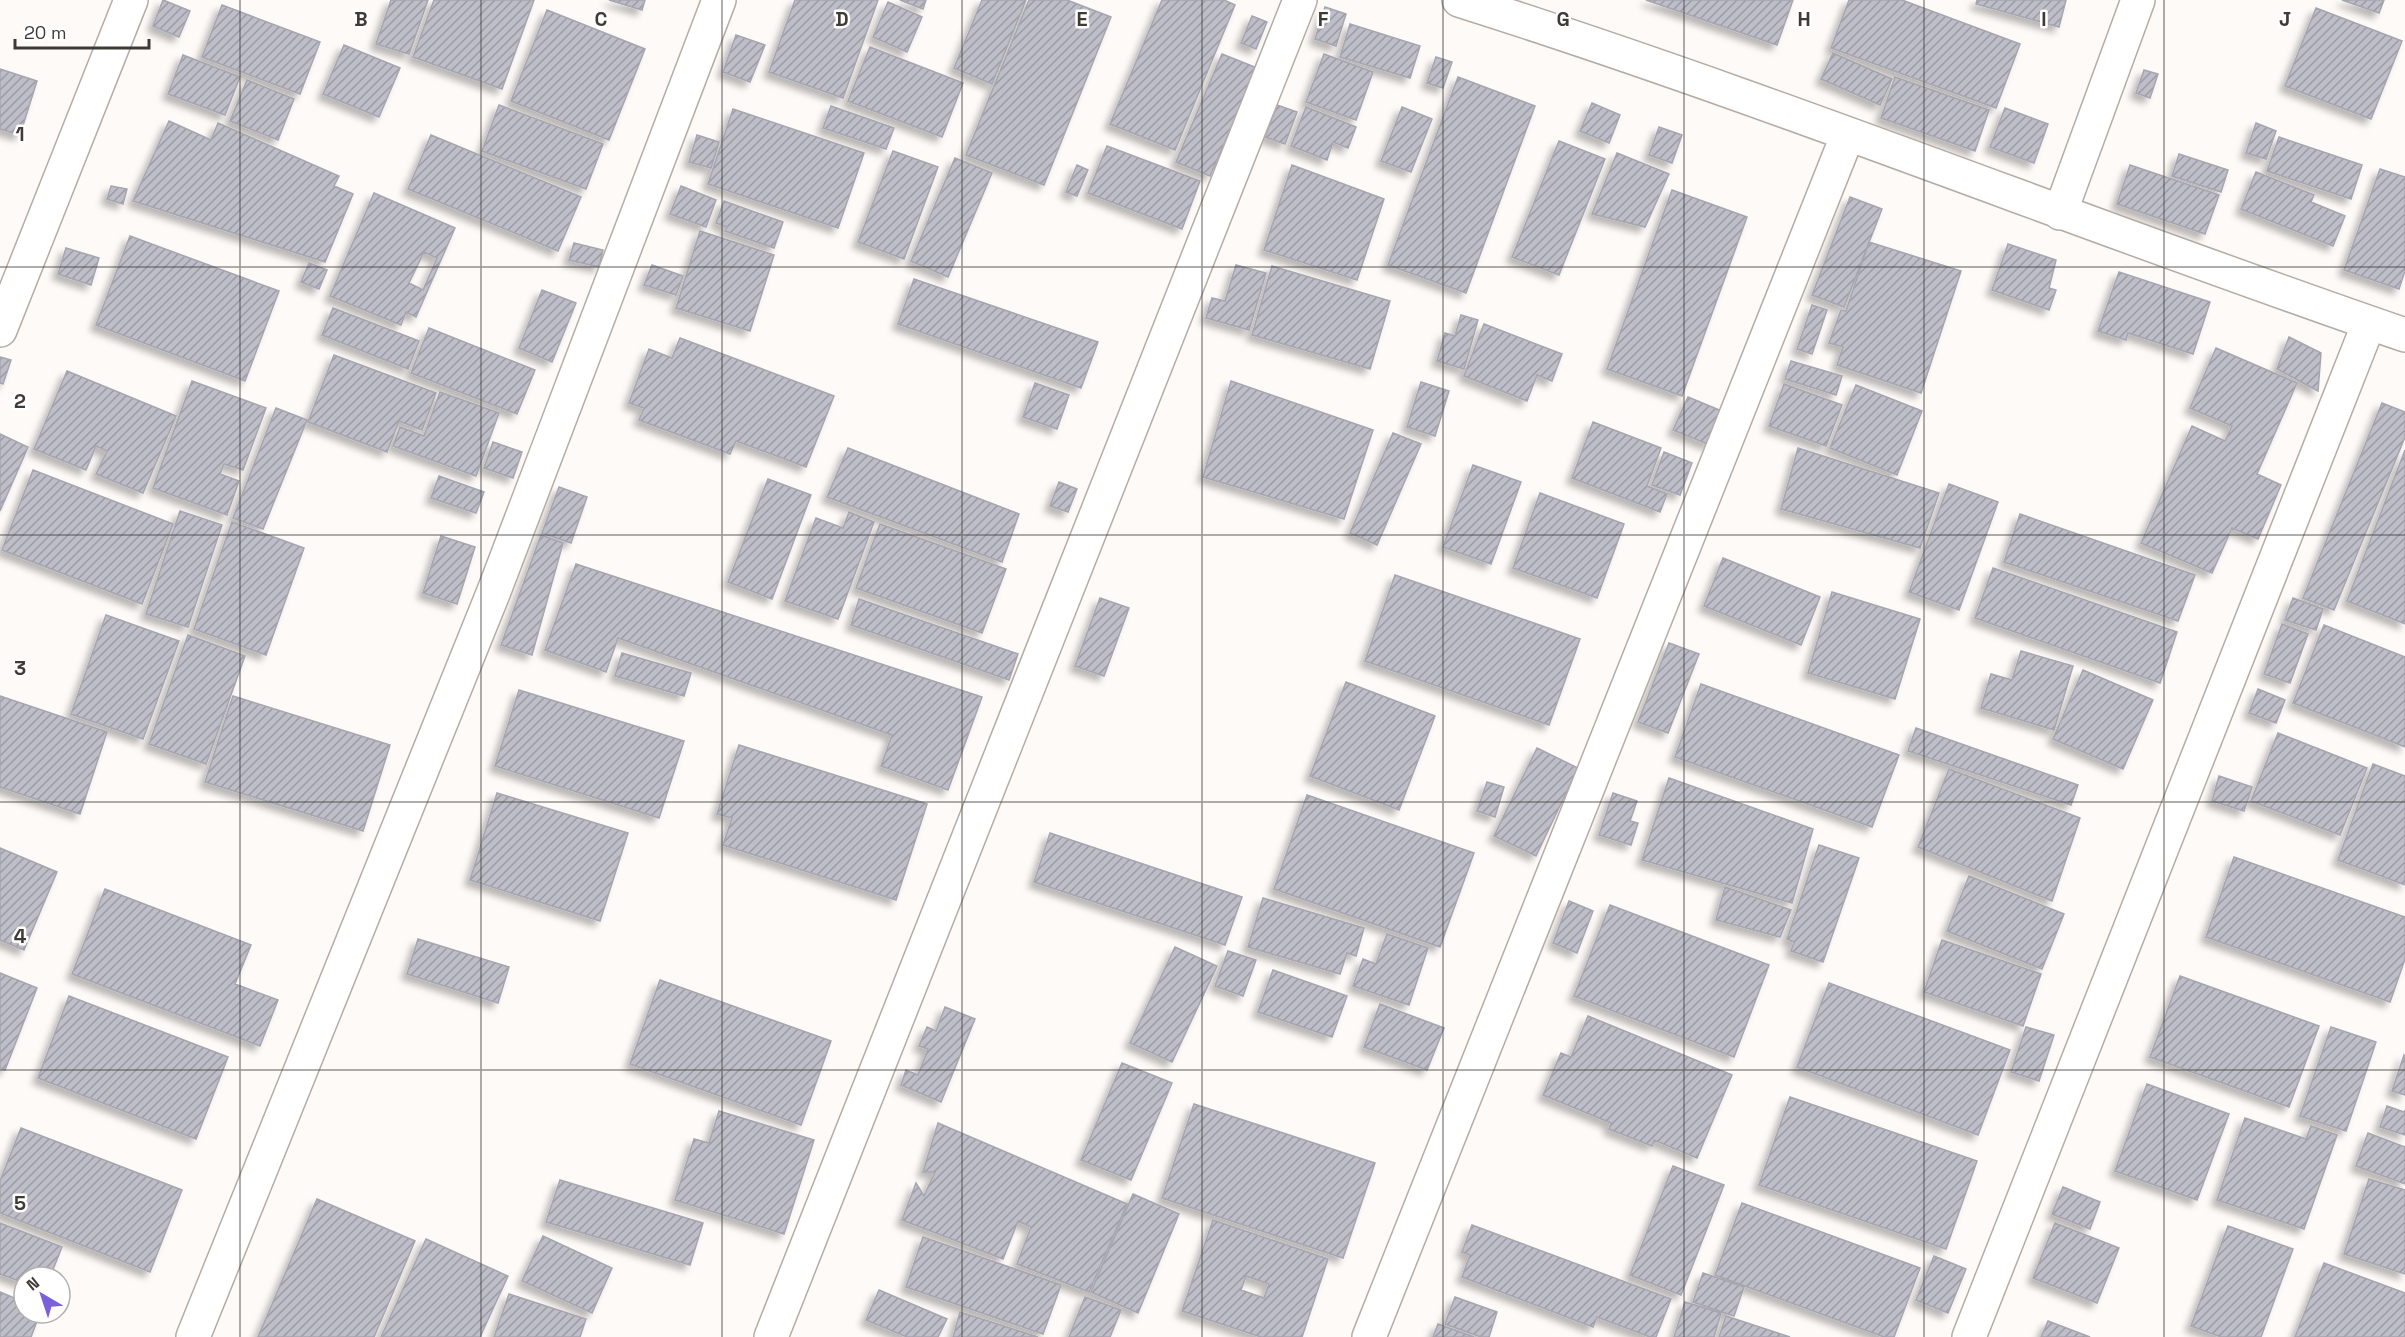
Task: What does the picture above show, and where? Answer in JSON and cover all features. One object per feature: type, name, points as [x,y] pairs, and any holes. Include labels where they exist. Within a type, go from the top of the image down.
[{"type":"street","points":[[0,330],[131,0]]},
{"type":"street","points":[[193,1337],[494,591],[720,0]]},
{"type":"street","points":[[771,1337],[1300,0]]},
{"type":"street","points":[[1459,0],[1543,13],[1848,134],[2060,213],[2405,335]]},
{"type":"street","points":[[2060,213],[2138,0]]},
{"type":"street","points":[[1369,1337],[1828,178],[1848,134]]},
{"type":"street","points":[[1969,1337],[2369,323]]},
{"type":"building","points":[[163,0],[190,11],[179,37],[153,26]]},
{"type":"building","points":[[391,0],[428,0],[409,54],[376,44]]},
{"type":"building","points":[[434,0],[534,0],[502,89],[413,57]]},
{"type":"building","points":[[609,0],[645,0],[642,10]]},
{"type":"building","points":[[795,0],[878,0],[843,98],[769,72]]},
{"type":"building","points":[[900,0],[926,0],[923,9]]},
{"type":"building","points":[[982,0],[1026,0],[992,84],[954,68]]},
{"type":"building","points":[[1029,0],[1067,0],[1111,17],[1044,185],[966,155]]},
{"type":"building","points":[[1162,0],[1224,0],[1235,5],[1175,150],[1110,124]]},
{"type":"building","points":[[1646,0],[1793,0],[1777,45]]},
{"type":"building","points":[[1849,0],[1902,0],[2020,44],[1996,108],[1831,48]]},
{"type":"building","points":[[1977,0],[2066,0],[2059,27],[1976,4]]},
{"type":"building","points":[[2342,0],[2384,0],[2379,13]]},
{"type":"building","points":[[888,2],[922,17],[907,52],[873,37]]},
{"type":"building","points":[[222,5],[320,42],[300,94],[202,57]]},
{"type":"building","points":[[1325,7],[1346,14],[1336,46],[1315,39]]},
{"type":"building","points":[[2316,8],[2402,41],[2371,119],[2285,86]]},
{"type":"building","points":[[547,10],[645,49],[609,140],[511,101]]},
{"type":"building","points":[[1252,16],[1267,22],[1256,49],[1241,43]]},
{"type":"building","points":[[1350,24],[1420,46],[1410,78],[1340,57]]},
{"type":"building","points":[[736,35],[765,45],[750,82],[723,72]]},
{"type":"building","points":[[344,45],[400,68],[379,117],[323,94]]},
{"type":"building","points":[[870,47],[963,83],[942,137],[848,101]]},
{"type":"building","points":[[1833,53],[1892,79],[1880,105],[1821,79]]},
{"type":"building","points":[[1222,54],[1257,68],[1210,176],[1176,162]]},
{"type":"building","points":[[1324,54],[1373,72],[1356,120],[1306,102]]},
{"type":"building","points":[[183,55],[240,77],[225,115],[168,94]]},
{"type":"building","points":[[1436,57],[1452,62],[1443,88],[1427,83]]},
{"type":"building","points":[[0,69],[37,81],[20,135],[0,129]]},
{"type":"building","points":[[2144,70],[2158,74],[2150,98],[2136,93]]},
{"type":"building","points":[[1458,77],[1535,106],[1466,293],[1388,265]]},
{"type":"building","points":[[1895,77],[1989,110],[1975,151],[1881,118]]},
{"type":"building","points":[[247,80],[294,99],[278,140],[230,121]]},
{"type":"building","points":[[1592,103],[1620,115],[1609,143],[1580,131]]},
{"type":"building","points":[[499,105],[603,144],[586,189],[482,151]]},
{"type":"building","points":[[1277,105],[1297,112],[1285,144],[1265,137]]},
{"type":"building","points":[[831,106],[894,128],[886,149],[823,128]]},
{"type":"building","points":[[1306,107],[1356,127],[1348,148],[1333,142],[1327,160],[1291,146]]},
{"type":"building","points":[[1402,107],[1432,119],[1411,172],[1381,161]]},
{"type":"building","points":[[2005,108],[2048,124],[2034,163],[1990,147]]},
{"type":"building","points":[[733,109],[864,153],[838,228],[708,184]]},
{"type":"building","points":[[169,121],[211,140],[218,123],[339,176],[334,186],[353,194],[325,262],[133,201]]},
{"type":"building","points":[[2256,123],[2276,131],[2266,159],[2246,153]]},
{"type":"building","points":[[1659,127],[1682,135],[1672,163],[1649,155]]},
{"type":"building","points":[[431,135],[581,197],[558,251],[408,189]]},
{"type":"building","points":[[697,135],[719,142],[711,168],[689,162]]},
{"type":"building","points":[[2279,137],[2362,165],[2351,199],[2267,171]]},
{"type":"building","points":[[1559,141],[1605,159],[1559,275],[1512,257]]},
{"type":"building","points":[[1107,146],[1200,181],[1182,229],[1088,193]]},
{"type":"building","points":[[893,151],[938,167],[904,259],[858,242]]},
{"type":"building","points":[[1617,153],[1669,174],[1645,227],[1592,214]]},
{"type":"building","points":[[2179,154],[2228,170],[2221,192],[2172,176]]},
{"type":"building","points":[[955,158],[992,173],[948,277],[911,261]]},
{"type":"building","points":[[1077,165],[1088,170],[1077,196],[1066,192]]},
{"type":"building","points":[[1292,165],[1384,199],[1357,280],[1264,250]]},
{"type":"building","points":[[2130,165],[2219,195],[2205,234],[2117,204]]},
{"type":"building","points":[[2380,169],[2405,177],[2405,271],[2399,289],[2344,270]]},
{"type":"building","points":[[2256,172],[2314,195],[2311,202],[2345,216],[2333,246],[2241,209]]},
{"type":"building","points":[[111,186],[127,189],[123,204],[107,199]]},
{"type":"building","points":[[681,186],[716,200],[706,227],[670,214]]},
{"type":"building","points":[[1672,190],[1747,217],[1682,396],[1607,369]]},
{"type":"building","points":[[374,193],[455,228],[416,317],[406,312],[401,325],[330,296]],"holes":[[[424,252],[437,258],[423,290],[409,283]]]},
{"type":"building","points":[[1850,197],[1882,209],[1844,307],[1812,295]]},
{"type":"building","points":[[724,201],[783,222],[774,248],[725,231],[727,227],[716,223]]},
{"type":"building","points":[[700,231],[774,255],[750,331],[676,308]]},
{"type":"building","points":[[130,236],[279,291],[245,381],[96,325]]},
{"type":"building","points":[[1869,242],[1961,271],[1921,393],[1837,365],[1843,347],[1829,343],[1841,310],[1846,311]]},
{"type":"building","points":[[574,243],[603,250],[599,267],[569,260]]},
{"type":"building","points":[[2008,244],[2056,260],[2049,288],[2056,290],[2049,310],[1992,290]]},
{"type":"building","points":[[66,248],[99,258],[91,285],[58,274]]},
{"type":"building","points":[[309,263],[327,270],[319,289],[301,282]]},
{"type":"building","points":[[652,265],[683,276],[676,295],[644,285]]},
{"type":"building","points":[[1236,265],[1266,273],[1249,330],[1206,318],[1212,298],[1225,301]]},
{"type":"building","points":[[1272,266],[1390,301],[1370,369],[1252,335]]},
{"type":"building","points":[[2119,272],[2210,302],[2193,354],[2128,333],[2126,340],[2098,331]]},
{"type":"building","points":[[914,279],[1098,342],[1081,388],[898,324]]},
{"type":"building","points":[[542,290],[576,303],[552,362],[519,348]]},
{"type":"building","points":[[1812,305],[1827,310],[1812,354],[1797,349]]},
{"type":"building","points":[[333,308],[419,341],[408,369],[322,335]]},
{"type":"building","points":[[1461,315],[1478,320],[1464,369],[1437,361],[1445,333],[1455,336]]},
{"type":"building","points":[[1484,324],[1562,354],[1552,381],[1537,375],[1527,401],[1464,376]]},
{"type":"building","points":[[429,328],[535,370],[517,414],[411,373]]},
{"type":"building","points":[[2289,337],[2321,353],[2318,391],[2277,369]]},
{"type":"building","points":[[680,338],[834,396],[806,467],[736,441],[730,454],[639,420],[644,408],[629,403],[649,349],[672,358]]},
{"type":"building","points":[[2216,348],[2297,383],[2257,474],[2281,485],[2258,539],[2232,528],[2212,573],[2141,543],[2192,426],[2225,441],[2232,426],[2190,408]]},
{"type":"building","points":[[334,355],[436,393],[422,430],[399,421],[387,452],[308,422]]},
{"type":"building","points":[[0,357],[11,360],[3,384],[0,383]]},
{"type":"building","points":[[1791,361],[1842,376],[1836,395],[1785,379]]},
{"type":"building","points":[[67,371],[176,416],[143,493],[96,474],[107,451],[96,446],[86,470],[34,449]]},
{"type":"building","points":[[192,381],[266,408],[243,470],[224,464],[220,474],[239,481],[227,515],[153,488]]},
{"type":"building","points":[[1231,381],[1373,430],[1344,519],[1203,477]]},
{"type":"building","points":[[1421,382],[1449,391],[1435,436],[1407,427]]},
{"type":"building","points":[[1035,383],[1069,395],[1057,429],[1023,417]]},
{"type":"building","points":[[1784,384],[1842,405],[1826,446],[1769,426]]},
{"type":"building","points":[[1856,385],[1922,411],[1897,475],[1830,448]]},
{"type":"building","points":[[440,392],[499,413],[476,476],[393,446],[400,427],[424,436]]},
{"type":"building","points":[[1688,397],[1724,412],[1710,445],[1673,430]]},
{"type":"building","points":[[2382,403],[2405,412],[2405,437],[2334,610],[2303,598]]},
{"type":"building","points":[[276,408],[307,420],[263,529],[233,518]]},
{"type":"building","points":[[1593,422],[1661,448],[1647,486],[1667,494],[1660,512],[1572,478]]},
{"type":"building","points":[[1393,433],[1421,444],[1377,545],[1350,533]]},
{"type":"building","points":[[0,434],[28,447],[0,511]]},
{"type":"building","points":[[493,442],[522,452],[513,478],[484,468]]},
{"type":"building","points":[[848,448],[1019,514],[1002,562],[827,497]]},
{"type":"building","points":[[1798,448],[1939,493],[1920,548],[1781,509]]},
{"type":"building","points":[[2405,450],[2405,624],[2347,601]]},
{"type":"building","points":[[1664,452],[1692,463],[1680,495],[1652,485]]},
{"type":"building","points":[[1473,465],[1521,482],[1491,564],[1443,547]]},
{"type":"building","points":[[33,470],[173,524],[142,604],[2,550]]},
{"type":"building","points":[[439,476],[484,492],[476,513],[431,498]]},
{"type":"building","points":[[768,479],[811,495],[772,599],[728,582]]},
{"type":"building","points":[[1059,482],[1077,489],[1068,512],[1050,506]]},
{"type":"building","points":[[1949,484],[1998,502],[1959,610],[1909,592]]},
{"type":"building","points":[[559,487],[587,497],[571,543],[542,533]]},
{"type":"building","points":[[1540,493],[1624,524],[1597,598],[1513,568]]},
{"type":"building","points":[[180,511],[222,525],[188,627],[146,614]]},
{"type":"building","points":[[849,512],[874,522],[838,619],[785,601],[816,518],[843,528]]},
{"type":"building","points":[[2020,514],[2195,575],[2178,621],[2004,562]]},
{"type":"building","points":[[232,522],[304,548],[266,655],[194,629]]},
{"type":"building","points":[[880,524],[1006,569],[982,633],[856,588]]},
{"type":"building","points":[[541,535],[563,543],[532,655],[501,645]]},
{"type":"building","points":[[441,536],[475,547],[457,604],[423,593]]},
{"type":"building","points":[[1723,558],[1820,597],[1801,645],[1704,606]]},
{"type":"building","points":[[576,564],[982,697],[948,790],[881,766],[892,735],[618,638],[606,672],[545,650]]},
{"type":"building","points":[[1993,568],[2177,632],[2160,683],[1975,618]]},
{"type":"building","points":[[1395,575],[1580,639],[1549,725],[1365,661]]},
{"type":"building","points":[[1832,592],[1920,619],[1895,699],[1808,673]]},
{"type":"building","points":[[1100,598],[1129,608],[1104,676],[1075,666]]},
{"type":"building","points":[[2293,598],[2323,609],[2316,630],[2285,620]]},
{"type":"building","points":[[859,599],[1018,654],[1009,680],[851,625]]},
{"type":"building","points":[[106,615],[179,641],[143,739],[71,714]]},
{"type":"building","points":[[2282,624],[2308,634],[2290,683],[2264,674]]},
{"type":"building","points":[[2324,625],[2405,657],[2405,747],[2293,703]]},
{"type":"building","points":[[188,635],[245,656],[206,764],[149,744]]},
{"type":"building","points":[[1669,643],[1699,654],[1668,733],[1638,722]]},
{"type":"building","points":[[2021,651],[2073,666],[2054,730],[1981,708],[1991,674],[2012,680]]},
{"type":"building","points":[[622,653],[691,673],[684,696],[615,676]]},
{"type":"building","points":[[2083,670],[2153,700],[2123,769],[2053,739]]},
{"type":"building","points":[[1346,682],[1435,716],[1399,810],[1310,776]]},
{"type":"building","points":[[1701,684],[1899,755],[1872,827],[1675,757]]},
{"type":"building","points":[[2258,689],[2285,700],[2276,723],[2249,713]]},
{"type":"building","points":[[519,690],[684,741],[659,818],[495,766]]},
{"type":"building","points":[[0,696],[107,732],[80,814],[0,787]]},
{"type":"building","points":[[233,696],[390,745],[363,831],[205,782]]},
{"type":"building","points":[[1916,728],[2078,785],[2071,805],[1908,751]]},
{"type":"building","points":[[2278,733],[2367,768],[2340,835],[2251,801]]},
{"type":"building","points":[[739,745],[927,804],[896,900],[723,845],[732,818],[717,814]]},
{"type":"building","points":[[1537,748],[1578,768],[1536,856],[1494,836]]},
{"type":"building","points":[[2373,764],[2405,776],[2405,885],[2338,860]]},
{"type":"building","points":[[1949,769],[2080,818],[2052,901],[1918,847]]},
{"type":"building","points":[[2219,776],[2252,787],[2244,811],[2212,801]]},
{"type":"building","points":[[1669,778],[1813,829],[1792,903],[1642,860]]},
{"type":"building","points":[[1487,782],[1504,787],[1495,817],[1477,811]]},
{"type":"building","points":[[497,793],[628,833],[600,921],[470,880]]},
{"type":"building","points":[[1613,793],[1637,801],[1630,821],[1638,823],[1631,845],[1599,835]]},
{"type":"building","points":[[1307,795],[1474,853],[1440,947],[1274,889]]},
{"type":"building","points":[[1050,833],[1242,897],[1225,945],[1034,882]]},
{"type":"building","points":[[1819,845],[1859,858],[1823,962],[1791,951],[1794,942],[1787,939]]},
{"type":"building","points":[[0,848],[57,872],[24,950],[0,940]]},
{"type":"building","points":[[2234,857],[2405,917],[2405,959],[2390,1002],[2206,937]]},
{"type":"building","points":[[1969,876],[2064,914],[2042,969],[1947,931]]},
{"type":"building","points":[[1725,887],[1791,910],[1780,937],[1716,920]]},
{"type":"building","points":[[105,889],[251,945],[235,984],[278,1000],[260,1046],[72,974]]},
{"type":"building","points":[[1263,898],[1364,928],[1356,956],[1347,953],[1340,974],[1248,947]]},
{"type":"building","points":[[1569,901],[1593,911],[1577,953],[1553,943]]},
{"type":"building","points":[[1610,905],[1769,965],[1734,1057],[1574,996]]},
{"type":"building","points":[[1387,934],[1428,948],[1409,1005],[1353,986],[1363,959],[1376,964]]},
{"type":"building","points":[[418,939],[509,967],[498,1003],[407,974]]},
{"type":"building","points":[[1942,940],[2041,974],[2023,1026],[1924,992]]},
{"type":"building","points":[[1175,947],[1217,966],[1172,1062],[1130,1043]]},
{"type":"building","points":[[1228,951],[1256,960],[1243,996],[1215,986]]},
{"type":"building","points":[[1273,970],[1347,996],[1332,1037],[1258,1012]]},
{"type":"building","points":[[0,973],[37,988],[5,1070],[0,1068]]},
{"type":"building","points":[[2180,976],[2319,1026],[2289,1107],[2150,1057]]},
{"type":"building","points":[[660,980],[831,1041],[801,1125],[630,1064]]},
{"type":"building","points":[[1829,983],[2010,1050],[1978,1135],[1797,1067]]},
{"type":"building","points":[[69,996],[228,1057],[196,1139],[38,1078]]},
{"type":"building","points":[[1380,1004],[1444,1028],[1427,1070],[1364,1047]]},
{"type":"building","points":[[945,1007],[975,1019],[941,1102],[901,1085],[906,1070],[918,1075],[928,1049],[919,1046],[927,1027],[936,1031]]},
{"type":"building","points":[[1588,1016],[1732,1075],[1697,1158],[1654,1140],[1652,1146],[1609,1129],[1611,1123],[1543,1095],[1561,1053],[1571,1057]]},
{"type":"building","points":[[2026,1027],[2054,1035],[2039,1081],[2011,1072]]},
{"type":"building","points":[[2331,1027],[2376,1042],[2346,1131],[2300,1116]]},
{"type":"building","points":[[2405,1056],[2405,1095],[2392,1091]]},
{"type":"building","points":[[1122,1063],[1172,1083],[1131,1180],[1081,1160]]},
{"type":"building","points":[[2147,1084],[2229,1114],[2197,1200],[2115,1171]]},
{"type":"building","points":[[1790,1097],[1977,1161],[1946,1249],[1759,1185]]},
{"type":"building","points":[[1194,1104],[1375,1163],[1343,1258],[1162,1198]]},
{"type":"building","points":[[2387,1106],[2404,1112],[2405,1110],[2405,1135],[2380,1127]]},
{"type":"building","points":[[719,1111],[814,1140],[784,1234],[675,1200],[694,1139],[709,1143]]},
{"type":"building","points":[[2245,1118],[2306,1139],[2311,1126],[2337,1135],[2304,1229],[2217,1200]]},
{"type":"building","points":[[938,1123],[1127,1204],[1089,1292],[1017,1264],[1031,1227],[1018,1221],[1003,1259],[902,1220],[916,1183],[924,1196],[935,1172],[923,1172]]},
{"type":"building","points":[[21,1128],[182,1190],[150,1272],[0,1213],[0,1181]]},
{"type":"building","points":[[2368,1133],[2405,1147],[2405,1184],[2356,1166]]},
{"type":"building","points":[[1673,1166],[1724,1185],[1681,1295],[1630,1275]]},
{"type":"building","points":[[2369,1179],[2405,1190],[2405,1274],[2344,1254]]},
{"type":"building","points":[[560,1180],[703,1223],[690,1265],[546,1222]]},
{"type":"building","points":[[2063,1187],[2100,1202],[2090,1229],[2052,1214]]},
{"type":"building","points":[[1133,1194],[1179,1214],[1138,1313],[1091,1292]]},
{"type":"building","points":[[317,1199],[415,1241],[374,1337],[258,1337]]},
{"type":"building","points":[[1742,1203],[1920,1268],[1894,1337],[1884,1337],[1715,1275]]},
{"type":"building","points":[[1213,1220],[1328,1259],[1302,1337],[1261,1337],[1182,1311]],"holes":[[[1246,1276],[1269,1284],[1264,1298],[1241,1290]]]},
{"type":"building","points":[[0,1223],[62,1247],[55,1265],[12,1265],[12,1278],[0,1274]]},
{"type":"building","points":[[2055,1223],[2119,1248],[2097,1303],[2033,1278]]},
{"type":"building","points":[[1472,1225],[1671,1299],[1656,1337],[1650,1337],[1597,1317],[1593,1327],[1462,1277],[1470,1255],[1462,1252]]},
{"type":"building","points":[[2228,1226],[2293,1249],[2261,1337],[2221,1337],[2191,1326]]},
{"type":"building","points":[[543,1236],[612,1268],[592,1313],[522,1281]]},
{"type":"building","points":[[923,1237],[1061,1285],[1043,1334],[906,1287]]},
{"type":"building","points":[[426,1239],[508,1276],[480,1337],[381,1337]]},
{"type":"building","points":[[1934,1256],[1966,1269],[1948,1313],[1916,1300]]},
{"type":"building","points":[[2324,1263],[2405,1293],[2405,1337],[2295,1337]]},
{"type":"building","points":[[1703,1273],[1744,1287],[1734,1316],[1693,1302]]},
{"type":"building","points":[[879,1290],[947,1319],[938,1337],[907,1337],[866,1320]]},
{"type":"building","points":[[0,1292],[12,1297],[12,1325],[36,1325],[31,1337],[0,1337]]},
{"type":"building","points":[[509,1294],[586,1319],[580,1337],[494,1337]]},
{"type":"building","points":[[1085,1297],[1121,1310],[1110,1337],[1069,1337]]},
{"type":"building","points":[[1455,1297],[1497,1312],[1489,1337],[1481,1337],[1445,1324]]},
{"type":"building","points":[[1685,1302],[1721,1313],[1714,1337],[1674,1337]]},
{"type":"building","points":[[960,1312],[1038,1337],[953,1337]]},
{"type":"building","points":[[1726,1316],[1790,1337],[1719,1337]]},
{"type":"building","points":[[2048,1321],[2090,1337],[2041,1337]]},
{"type":"building","points":[[1438,1324],[1474,1337],[1433,1337]]}]
